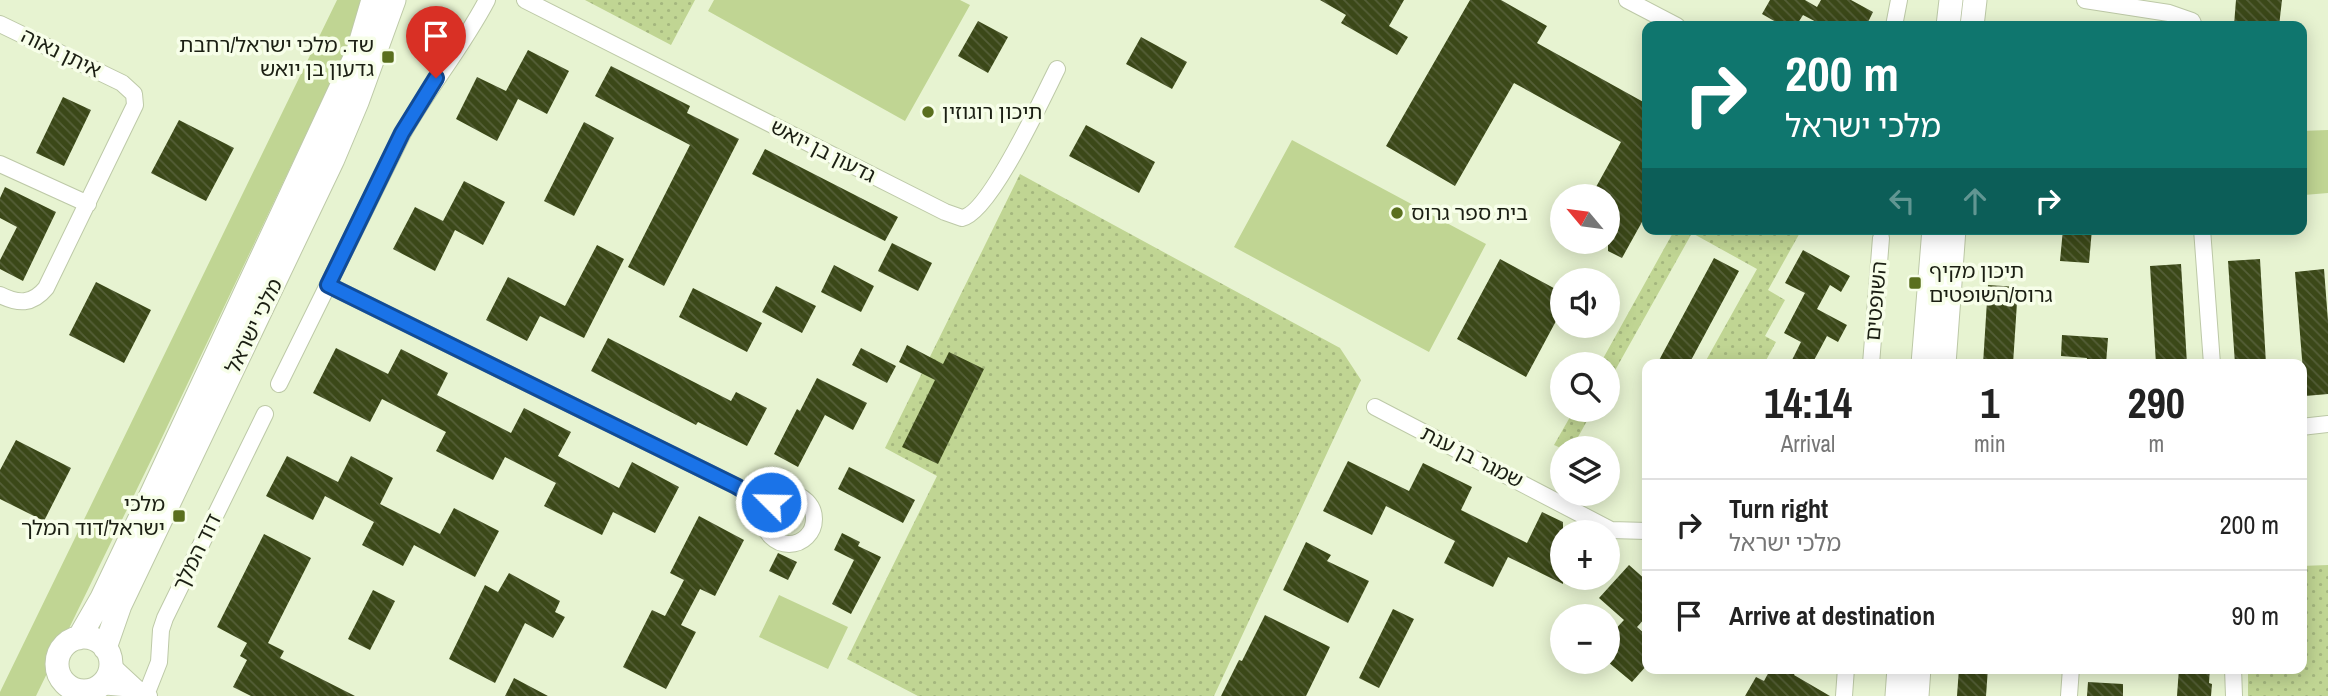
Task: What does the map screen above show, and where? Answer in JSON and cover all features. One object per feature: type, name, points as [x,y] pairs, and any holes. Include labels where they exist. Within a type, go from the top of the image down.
[{"type":"street","name":"מלכי ישראל","points":[[79,638],[102,598],[358,51],[373,0]]},
{"type":"street","name":"מלכי ישראל","points":[[108,656],[120,605],[333,159],[394,0]]},
{"type":"street","points":[[279,384],[402,133],[487,0]]},
{"type":"street","name":"גדעון בן יואש","points":[[525,0],[945,212],[962,218],[973,213],[990,192],[1057,69]]},
{"type":"street","points":[[1627,0],[1667,21]]},
{"type":"street","points":[[1895,21],[1899,0]]},
{"type":"street","points":[[1949,21],[1951,0]]},
{"type":"street","points":[[1973,21],[1975,0]]},
{"type":"street","points":[[2085,0],[2114,2],[2169,13],[2192,21]]},
{"type":"street","name":"איתן נאוה","points":[[0,24],[122,83],[134,94],[135,105],[88,204]]},
{"type":"street","points":[[0,164],[88,204],[46,288],[38,297],[17,301],[0,295]]},
{"type":"street","points":[[1923,359],[1934,235]]},
{"type":"street","points":[[1944,359],[1954,235]]},
{"type":"street","points":[[2202,235],[2212,359]]},
{"type":"street","name":"השופטים","points":[[1871,359],[1881,238]]},
{"type":"street","points":[[328,285],[723,480],[768,505]]},
{"type":"street","name":"שמגר בן ענת","points":[[1375,407],[1611,530],[1642,531]]},
{"type":"street","name":"דוד המלך","points":[[148,695],[156,671],[165,618],[265,414]]},
{"type":"street","points":[[2307,426],[2328,424]]},
{"type":"street","points":[[79,638],[95,640],[126,680],[148,695],[123,688],[88,691],[57,687],[59,654],[67,643],[79,638]]},
{"type":"street","points":[[88,691],[110,673],[108,656]]},
{"type":"street","points":[[1843,696],[1845,674]]},
{"type":"street","points":[[1897,696],[1899,674]]},
{"type":"street","points":[[1917,696],[1919,674]]},
{"type":"street","points":[[2069,696],[2071,674]]},
{"type":"street","points":[[2233,674],[2234,696]]},
{"type":"green space","points":[[337,0],[360,0],[361,8],[348,46],[157,448],[36,696],[0,696],[0,692]]},
{"type":"green space","points":[[585,0],[695,0],[671,45]]},
{"type":"green space","points":[[714,0],[960,0],[970,5],[905,121],[708,11]]},
{"type":"green space","points":[[2328,130],[2328,193],[2307,195],[2307,131]]},
{"type":"green space","points":[[1292,140],[1486,244],[1429,352],[1234,247]]},
{"type":"green space","points":[[1020,174],[1340,348],[1361,380],[1214,696],[918,696],[847,659],[937,476],[885,448]]},
{"type":"green space","points":[[1672,235],[1691,235],[1620,362],[1620,352],[1607,352],[1614,338],[1620,338],[1620,328]]},
{"type":"green space","points":[[1696,235],[1799,235],[1768,290],[1785,300],[1765,336],[1776,342],[1767,359],[1707,359],[1757,269]]},
{"type":"green space","points":[[1567,422],[1586,422],[1579,436],[1559,436]]},
{"type":"green space","points":[[2328,565],[2328,696],[2248,696],[2248,674],[2307,674],[2307,566]]},
{"type":"green space","points":[[779,595],[848,627],[828,669],[759,637]]},
{"type":"building","points":[[1320,0],[1404,0],[1389,26],[1408,37],[1397,55],[1341,23],[1346,15]]},
{"type":"building","points":[[1470,0],[1501,0],[1547,26],[1537,43],[1642,101],[1642,222],[1622,258],[1614,254],[1620,254],[1620,184],[1598,184],[1621,142],[1514,83],[1455,186],[1386,146]]},
{"type":"building","points":[[1770,0],[1805,0],[1817,7],[1821,0],[1851,0],[1873,12],[1868,21],[1814,21],[1803,15],[1799,21],[1774,21],[1762,14]]},
{"type":"building","points":[[2236,0],[2282,0],[2280,21],[2234,21]]},
{"type":"building","points":[[978,21],[1008,37],[988,73],[958,56]]},
{"type":"building","points":[[1141,37],[1187,62],[1172,89],[1126,64]]},
{"type":"building","points":[[528,50],[569,71],[547,114],[518,99],[497,141],[456,119],[477,77],[506,91]]},
{"type":"building","points":[[611,66],[690,106],[687,113],[739,139],[664,286],[628,267],[690,145],[595,96]]},
{"type":"building","points":[[63,97],[91,110],[64,166],[36,153]]},
{"type":"building","points":[[179,120],[234,148],[206,201],[151,173]]},
{"type":"building","points":[[584,122],[614,138],[574,216],[544,201]]},
{"type":"building","points":[[1086,125],[1155,162],[1139,193],[1069,156]]},
{"type":"building","points":[[765,149],[898,217],[885,241],[752,174]]},
{"type":"building","points":[[464,181],[505,202],[483,245],[455,230],[435,271],[393,249],[415,207],[443,221]]},
{"type":"building","points":[[5,187],[56,212],[23,281],[0,269],[0,260],[17,227],[0,218],[0,198]]},
{"type":"building","points":[[2062,235],[2091,235],[2089,263],[2060,261]]},
{"type":"building","points":[[892,243],[932,263],[918,291],[878,271]]},
{"type":"building","points":[[597,245],[624,259],[584,338],[540,316],[527,341],[486,320],[508,277],[565,306]]},
{"type":"building","points":[[1803,250],[1850,276],[1841,292],[1830,285],[1817,309],[1847,325],[1838,342],[1827,336],[1815,359],[1792,359],[1801,342],[1784,333],[1805,293],[1785,283]]},
{"type":"building","points":[[1714,258],[1739,271],[1692,359],[1660,359]]},
{"type":"building","points":[[1500,259],[1550,286],[1550,332],[1526,377],[1457,339]]},
{"type":"building","points":[[2260,259],[2266,359],[2235,359],[2228,261]]},
{"type":"building","points":[[2181,264],[2187,359],[2156,359],[2150,266]]},
{"type":"building","points":[[834,265],[874,286],[861,312],[821,292]]},
{"type":"building","points":[[2324,269],[2328,321],[2328,394],[2307,396],[2307,359],[2302,359],[2295,272]]},
{"type":"building","points":[[96,282],[151,310],[124,363],[69,335]]},
{"type":"building","points":[[1988,285],[2018,287],[2013,359],[1983,359]]},
{"type":"building","points":[[776,286],[816,306],[802,333],[762,312]]},
{"type":"building","points":[[693,288],[762,323],[747,352],[679,317]]},
{"type":"building","points":[[2062,335],[2108,338],[2106,359],[2061,356]]},
{"type":"building","points":[[608,338],[731,401],[736,392],[767,408],[747,446],[698,422],[696,425],[591,371]]},
{"type":"building","points":[[907,345],[943,364],[949,352],[984,369],[938,464],[902,447],[935,380],[899,362]]},
{"type":"building","points":[[336,348],[388,374],[401,349],[448,373],[437,395],[511,433],[524,408],[571,432],[558,456],[619,488],[632,462],[679,487],[655,533],[613,512],[602,535],[544,506],[556,483],[505,457],[493,480],[436,451],[446,432],[382,399],[370,422],[313,393]]},
{"type":"building","points":[[861,348],[896,366],[887,383],[852,365]]},
{"type":"building","points":[[817,378],[867,403],[853,430],[825,415],[798,467],[774,454],[797,409],[800,411]]},
{"type":"building","points":[[16,440],[71,468],[44,521],[0,499],[0,470]]},
{"type":"building","points":[[287,456],[338,482],[351,456],[393,478],[380,504],[440,534],[454,508],[499,531],[475,577],[414,545],[403,566],[362,545],[374,522],[325,496],[313,520],[266,496]]},
{"type":"building","points":[[1348,461],[1409,491],[1423,463],[1472,487],[1461,510],[1527,543],[1542,512],[1559,520],[1550,520],[1550,578],[1508,557],[1493,587],[1444,563],[1455,541],[1386,506],[1372,535],[1323,511]]},
{"type":"building","points":[[849,467],[915,500],[903,523],[838,489]]},
{"type":"building","points":[[699,516],[744,540],[715,596],[700,589],[681,625],[696,632],[666,689],[623,667],[652,610],[665,616],[684,580],[670,573]]},
{"type":"building","points":[[842,533],[860,542],[858,546],[881,557],[851,614],[832,604],[854,560],[834,550]]},
{"type":"building","points":[[264,534],[311,558],[268,643],[284,651],[280,658],[355,696],[251,696],[233,687],[247,660],[240,656],[247,643],[217,627]]},
{"type":"building","points":[[1306,542],[1331,555],[1327,561],[1369,581],[1348,623],[1283,590]]},
{"type":"building","points":[[778,553],[797,562],[788,580],[769,571]]},
{"type":"building","points":[[1629,565],[1642,577],[1642,622],[1637,627],[1642,632],[1642,671],[1632,682],[1620,672],[1620,624],[1624,620],[1620,616],[1620,604],[1606,604],[1599,598],[1606,590],[1620,590],[1620,575]]},
{"type":"building","points":[[509,573],[560,601],[555,612],[565,617],[553,638],[525,623],[495,683],[449,659],[485,585],[498,592]]},
{"type":"building","points":[[373,590],[395,601],[370,650],[348,639]]},
{"type":"building","points":[[1393,609],[1414,619],[1379,688],[1359,678]]},
{"type":"building","points":[[1265,615],[1330,647],[1306,696],[1221,696],[1239,660],[1242,661]]},
{"type":"building","points":[[1768,674],[1795,674],[1830,696],[1745,696],[1756,677],[1764,681]]},
{"type":"building","points":[[1959,674],[1988,674],[1986,696],[1957,696]]},
{"type":"building","points":[[2179,674],[2210,674],[2211,696],[2177,696]]},
{"type":"building","points":[[514,678],[548,696],[505,696]]},
{"type":"building","points":[[2088,682],[2123,684],[2123,696],[2087,696]]},
{"type":"place","name":"שד. מלכי ישראל/רחבת גדעון בן יואש","points":[[388,57]]},
{"type":"place","name":"תיכון רוגוזין","points":[[928,112]]},
{"type":"place","name":"בית ספר גרוס","points":[[1397,213]]},
{"type":"place","name":"תיכון מקיף גרוס/השופטים","points":[[1915,283]]},
{"type":"place","name":"מלכי ישראל/דוד המלך","points":[[179,516]]},
{"type":"route","points":[[436,78],[402,133],[328,285],[736,486],[768,505],[771,502]]}]
